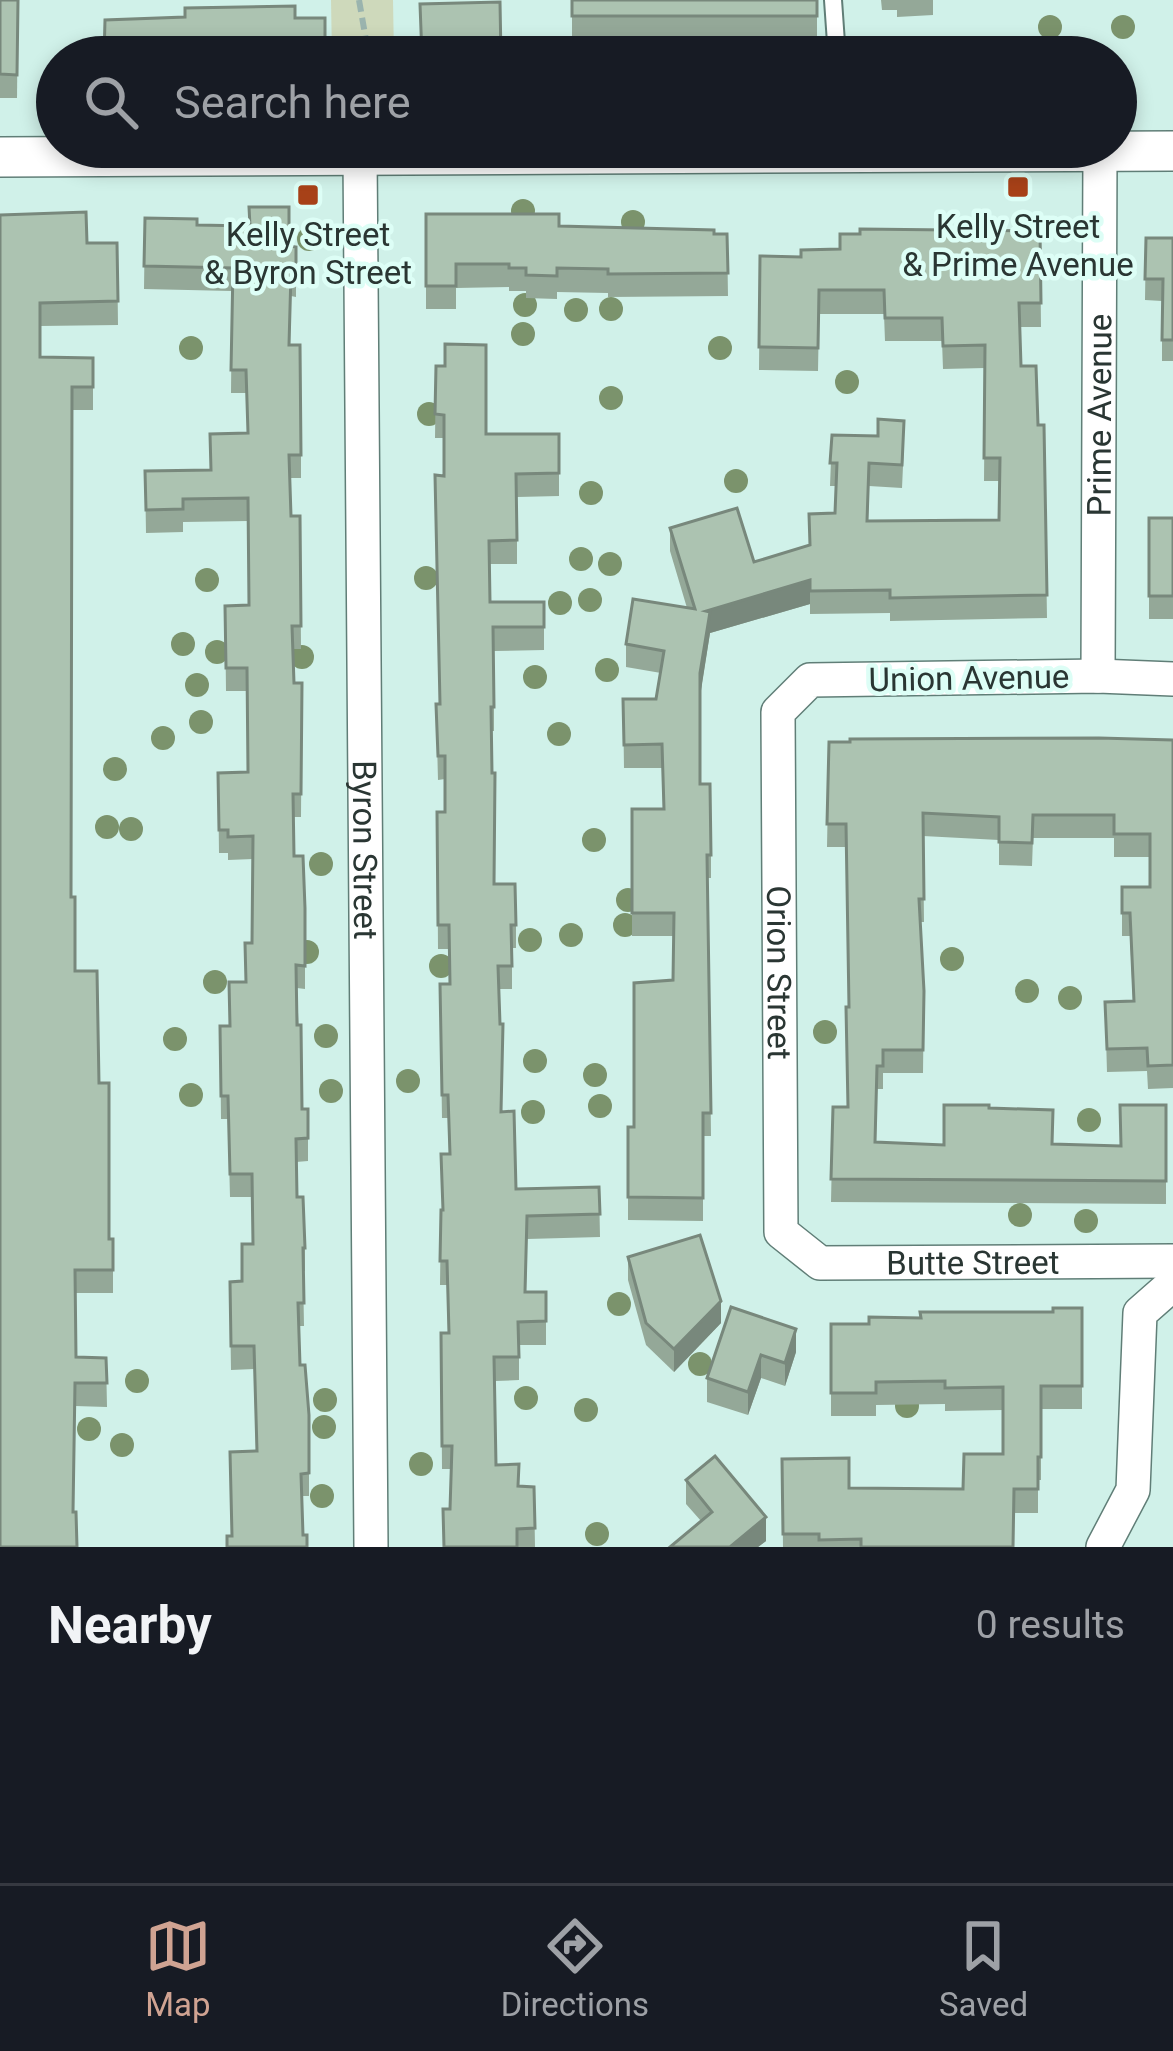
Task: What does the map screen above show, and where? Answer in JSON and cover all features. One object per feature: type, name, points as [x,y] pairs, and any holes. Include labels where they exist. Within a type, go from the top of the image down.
[{"type":"street","points":[[1137,151],[1173,151]]},
{"type":"street","points":[[0,157],[36,157]]},
{"type":"street","name":"Byron Street","points":[[360,168],[371,1547]]},
{"type":"street","name":"Prime Avenue","points":[[1098,676],[1100,168]]},
{"type":"street","name":"Union Avenue","points":[[778,712],[810,680],[1173,679]]},
{"type":"street","name":"Orion Street","points":[[778,712],[781,1232]]},
{"type":"street","name":"Butte Street","points":[[781,1232],[820,1263],[1173,1261]]},
{"type":"street","points":[[1102,1547],[1133,1490],[1140,1313],[1173,1283]]},
{"type":"lane","points":[[832,0],[835,36]]},
{"type":"path","points":[[359,0],[366,36]]},
{"type":"green space","points":[[331,0],[393,0],[394,36],[332,36]]},
{"type":"building","points":[[0,0],[18,0],[17,75],[0,74]]},
{"type":"building","points":[[572,0],[817,0],[817,16],[572,16]]},
{"type":"building","points":[[500,2],[501,36],[421,36],[420,4]]},
{"type":"building","points":[[295,6],[295,18],[325,18],[325,36],[105,36],[105,20],[185,17],[185,8]]},
{"type":"building","points":[[249,207],[289,207],[289,246],[296,247],[289,345],[300,345],[301,455],[289,455],[291,516],[300,516],[301,626],[292,626],[294,683],[302,683],[301,794],[293,794],[294,856],[303,856],[305,908],[305,966],[296,965],[302,1109],[308,1109],[308,1138],[296,1139],[297,1197],[303,1197],[305,1248],[304,1303],[298,1303],[300,1365],[305,1365],[309,1415],[309,1473],[301,1474],[307,1547],[227,1547],[227,1536],[232,1536],[230,1452],[257,1451],[254,1346],[231,1346],[230,1282],[242,1281],[242,1244],[253,1244],[252,1174],[230,1174],[228,1096],[221,1096],[220,1026],[230,1026],[229,982],[246,982],[245,943],[252,943],[253,836],[228,837],[228,830],[219,830],[218,773],[248,772],[247,668],[226,668],[225,606],[249,605],[248,498],[183,499],[183,509],[146,510],[145,471],[211,470],[210,434],[248,433],[246,370],[231,370],[233,268],[144,266],[145,218],[250,226]]},
{"type":"building","points":[[86,212],[87,243],[117,243],[118,301],[40,303],[40,357],[93,358],[93,387],[72,387],[71,897],[75,897],[75,971],[97,971],[99,1083],[109,1083],[113,1270],[75,1270],[76,1357],[106,1358],[107,1383],[75,1383],[77,1547],[0,1547],[0,215]]},
{"type":"building","points":[[426,214],[559,214],[559,226],[714,230],[714,234],[727,234],[728,273],[608,274],[608,269],[557,268],[557,276],[526,275],[526,268],[509,268],[509,264],[456,264],[456,286],[426,286]]},
{"type":"building","points":[[860,229],[1040,231],[1041,303],[1019,303],[1021,366],[1036,366],[1038,425],[1044,425],[1047,595],[890,598],[890,590],[810,591],[810,580],[706,611],[710,612],[700,673],[700,784],[710,784],[711,1113],[703,1113],[703,1198],[628,1197],[628,1127],[634,1127],[634,983],[673,980],[674,913],[632,913],[632,809],[664,809],[662,744],[624,745],[623,699],[656,699],[664,651],[626,644],[633,599],[695,609],[670,528],[737,508],[754,562],[810,545],[809,514],[835,513],[837,463],[830,463],[832,435],[878,436],[878,419],[904,421],[902,465],[869,463],[867,521],[999,520],[1000,458],[984,458],[985,345],[943,346],[942,318],[885,318],[884,290],[819,290],[818,348],[759,347],[760,256],[801,257],[801,250],[840,249],[840,234],[860,234]]},
{"type":"building","points":[[1146,238],[1173,238],[1173,340],[1162,340],[1163,279],[1145,279]]},
{"type":"building","points":[[445,344],[486,345],[486,434],[559,434],[559,473],[516,474],[517,540],[489,541],[490,602],[544,602],[544,627],[493,627],[494,884],[515,884],[516,925],[511,925],[512,966],[498,966],[503,1024],[501,1112],[514,1111],[516,1189],[599,1187],[600,1214],[527,1216],[525,1292],[546,1292],[546,1321],[518,1322],[519,1357],[494,1357],[496,1465],[519,1464],[518,1486],[534,1487],[535,1528],[517,1529],[517,1547],[444,1547],[443,1509],[450,1509],[452,1446],[442,1446],[441,1333],[449,1333],[447,1261],[440,1261],[441,1154],[450,1154],[448,1095],[442,1095],[440,984],[450,984],[449,925],[438,925],[437,812],[445,812],[445,756],[438,756],[436,704],[440,704],[435,475],[444,476],[444,415],[435,414],[436,366],[445,366]]},
{"type":"building","points":[[1149,518],[1173,518],[1173,596],[1149,596]]},
{"type":"building","points":[[1173,740],[1173,1065],[1148,1066],[1147,1048],[1107,1049],[1105,1002],[1134,1001],[1130,913],[1122,913],[1122,887],[1150,887],[1150,834],[1114,834],[1114,815],[1033,815],[1032,843],[999,842],[999,817],[923,813],[924,899],[919,899],[923,1050],[883,1050],[883,1066],[877,1066],[875,1142],[944,1145],[944,1105],[989,1105],[1053,1110],[1052,1144],[1121,1146],[1120,1105],[1166,1105],[1166,1181],[831,1179],[833,1107],[848,1107],[849,1007],[846,824],[827,824],[829,742]]},
{"type":"building","points":[[700,1235],[721,1301],[674,1349],[646,1323],[628,1257]]},
{"type":"building","points":[[731,1307],[796,1329],[785,1363],[761,1355],[748,1392],[707,1378]]},
{"type":"building","points":[[1053,1308],[1082,1308],[1082,1386],[1041,1386],[1038,1489],[1014,1489],[1013,1547],[861,1547],[861,1539],[819,1540],[819,1534],[783,1534],[782,1459],[849,1458],[849,1488],[963,1489],[964,1454],[1003,1454],[1003,1387],[945,1388],[945,1381],[876,1382],[876,1393],[831,1393],[831,1324],[869,1324],[869,1317],[921,1318],[920,1312],[1053,1312]]},
{"type":"building","points":[[715,1456],[766,1517],[730,1547],[670,1547],[712,1512],[686,1480]]},
{"type":"place","name":"Kelly Street & Prime Avenue","points":[[1018,187]]},
{"type":"place","name":"Kelly Street & Byron Street","points":[[308,195]]}]
